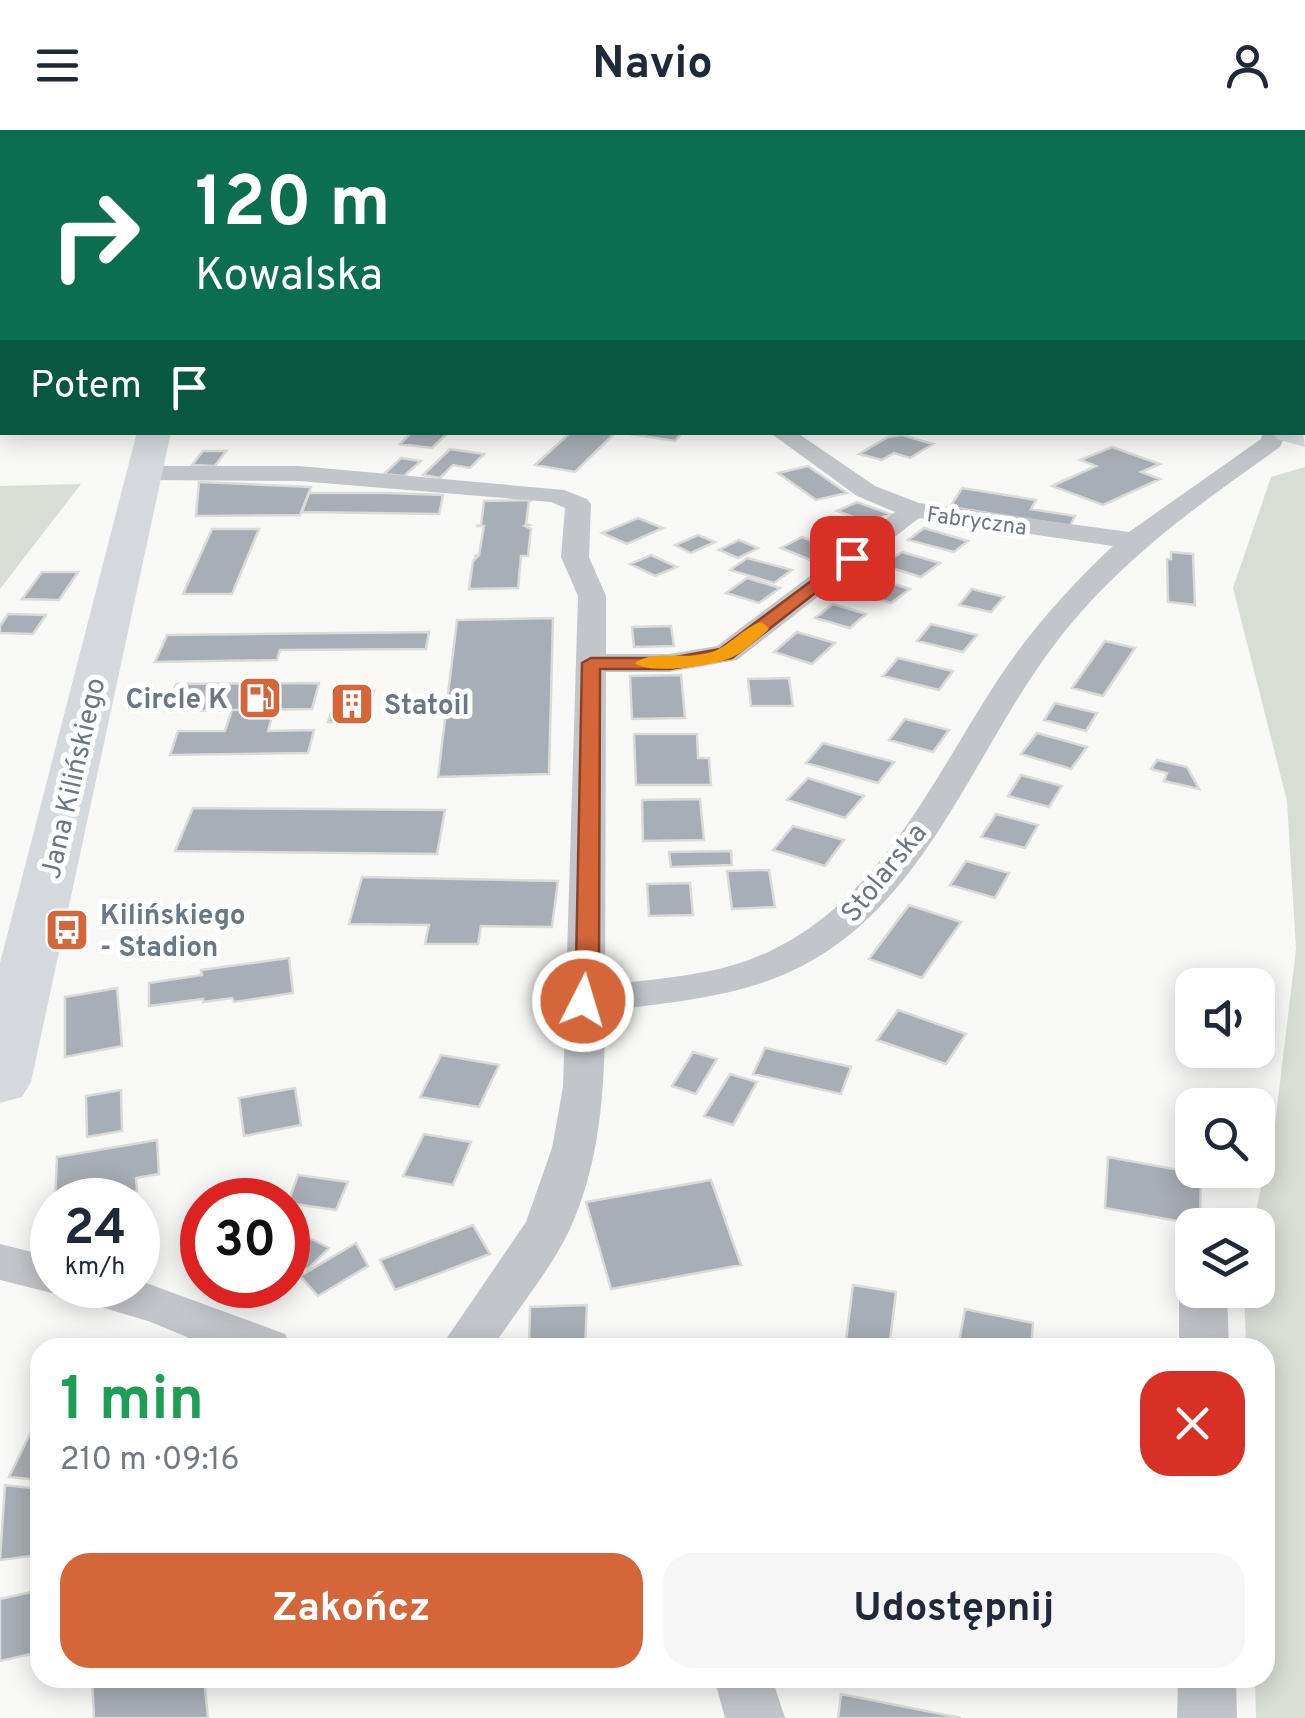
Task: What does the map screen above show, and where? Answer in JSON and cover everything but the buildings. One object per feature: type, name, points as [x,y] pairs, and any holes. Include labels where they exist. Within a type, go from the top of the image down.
[{"type":"main road","name":"Jana Kilińskiego","points":[[0,1082],[153,435]]},
{"type":"street","name":"Fabryczna","points":[[784,435],[866,491],[914,510],[1135,541]]},
{"type":"street","name":"Stolarska","points":[[583,1001],[725,980],[772,966],[812,946],[852,918],[915,837],[1046,636],[1135,541],[1272,442],[1275,435]]},
{"type":"street","points":[[145,473],[205,470],[555,494],[578,504],[575,557],[592,596],[584,1087],[574,1148],[546,1228],[472,1338]]},
{"type":"street","points":[[591,663],[670,664],[726,654],[914,510]]},
{"type":"street","points":[[0,1262],[30,1270]]},
{"type":"street","points":[[160,1305],[242,1338]]},
{"type":"street","points":[[1203,1308],[1204,1338]]},
{"type":"street","points":[[747,1688],[755,1718]]},
{"type":"street","points":[[1207,1688],[1207,1718]]},
{"type":"shaded area","points":[[1305,467],[1305,1718],[1256,1718],[1255,1688],[1275,1688],[1275,1338],[1246,1338],[1245,1308],[1275,1308],[1275,1208],[1257,1208],[1261,1188],[1275,1188],[1275,1124],[1296,949],[1287,801],[1233,588],[1271,477]]},
{"type":"shaded area","points":[[81,484],[0,589],[0,486]]},
{"type":"slow traffic","points":[[644,663],[670,664],[726,654],[761,628]]},
{"type":"place","name":"Circle K","points":[[260,698]]},
{"type":"place","name":"Statoil","points":[[352,704]]},
{"type":"place","name":"Kilińskiego - Stadion","points":[[67,930]]},
{"type":"route","points":[[583,1001],[587,965],[591,663],[670,664],[726,654],[852,558]]}]
